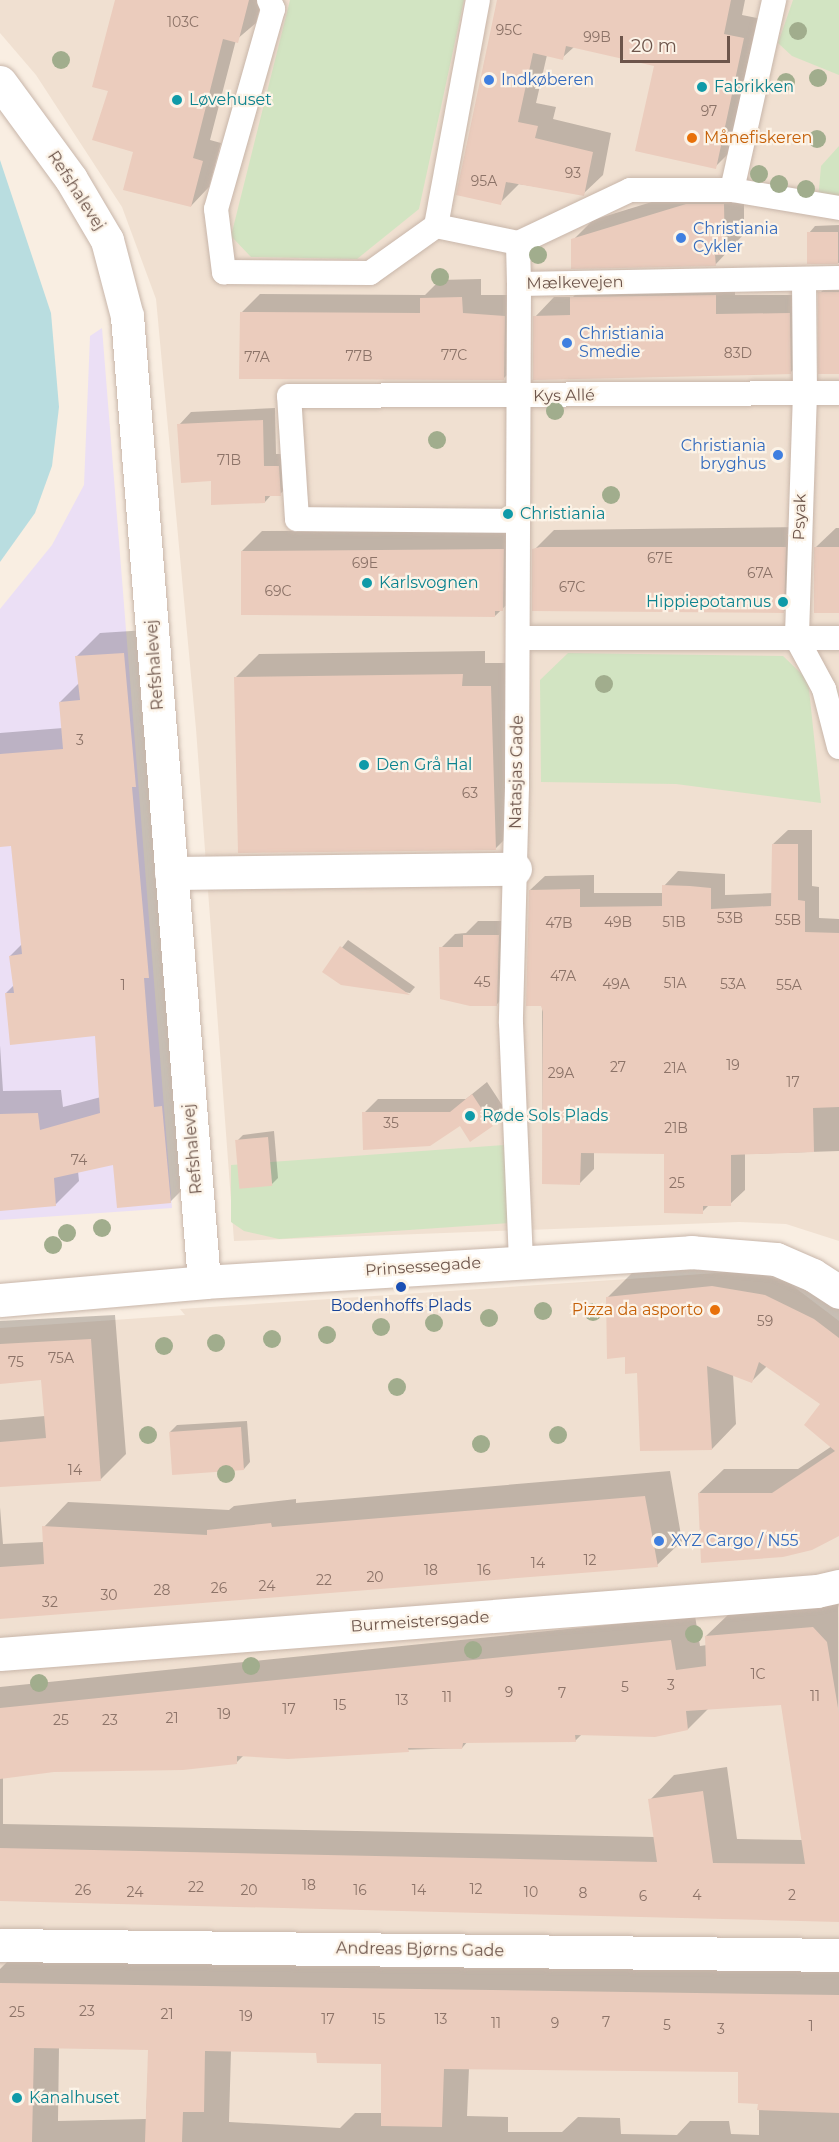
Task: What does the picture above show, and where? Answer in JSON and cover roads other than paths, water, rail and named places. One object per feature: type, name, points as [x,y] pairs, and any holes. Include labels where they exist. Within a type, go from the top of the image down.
[{"type":"street","points":[[269,0],[273,9],[216,210],[224,272],[370,273],[436,226],[478,0]]},
{"type":"street","points":[[732,190],[774,0]]},
{"type":"street","name":"Refshalevej","points":[[0,82],[71,179],[107,240],[128,316],[204,1282]]},
{"type":"street","points":[[436,226],[518,243],[630,190],[732,190],[839,208]]},
{"type":"street","name":"Mælkevejen","points":[[518,243],[519,284],[839,278]]},
{"type":"street","name":"Psyak","points":[[797,639],[805,393],[804,279]]},
{"type":"street","name":"Natasjas Gade","points":[[519,284],[519,638],[511,1023],[521,1260]]},
{"type":"street","name":"Kys Allé","points":[[518,521],[297,519],[289,396],[839,393]]},
{"type":"street","points":[[519,638],[839,638]]},
{"type":"street","points":[[797,639],[824,689],[839,747]]},
{"type":"street","points":[[171,873],[515,869]]},
{"type":"street","name":"Prinsessegade","points":[[0,1300],[204,1282],[521,1260],[744,1253],[776,1259],[813,1275],[839,1292]]},
{"type":"street","name":"Burmeistersgade","points":[[0,1654],[817,1592],[839,1586]]},
{"type":"street","name":"Andreas Bjørns Gade","points":[[0,1945],[839,1955]]},
{"type":"water","points":[[0,160],[51,313],[59,407],[52,466],[35,513],[0,562]]},
{"type":"place","name":"Indkøberen","points":[[489,80]]},
{"type":"place","name":"Fabrikken","points":[[702,87]]},
{"type":"place","name":"Løvehuset","points":[[177,100]]},
{"type":"place","name":"Månefiskeren","points":[[692,138]]},
{"type":"place","name":"Christiania Cykler","points":[[681,238]]},
{"type":"place","name":"Christiania Smedie","points":[[567,343]]},
{"type":"place","name":"Christiania bryghus","points":[[778,455]]},
{"type":"place","name":"Christiania","points":[[508,514]]},
{"type":"place","name":"Karlsvognen","points":[[367,583]]},
{"type":"place","name":"Hippiepotamus","points":[[783,602]]},
{"type":"place","name":"Den Grå Hal","points":[[364,765]]},
{"type":"place","name":"Røde Sols Plads","points":[[470,1116]]},
{"type":"place","name":"Bodenhoffs Plads","points":[[401,1287]]},
{"type":"place","name":"Pizza da asporto","points":[[715,1310]]},
{"type":"place","name":"XYZ Cargo / N55","points":[[659,1541]]},
{"type":"place","name":"Kanalhuset","points":[[17,2098]]}]
